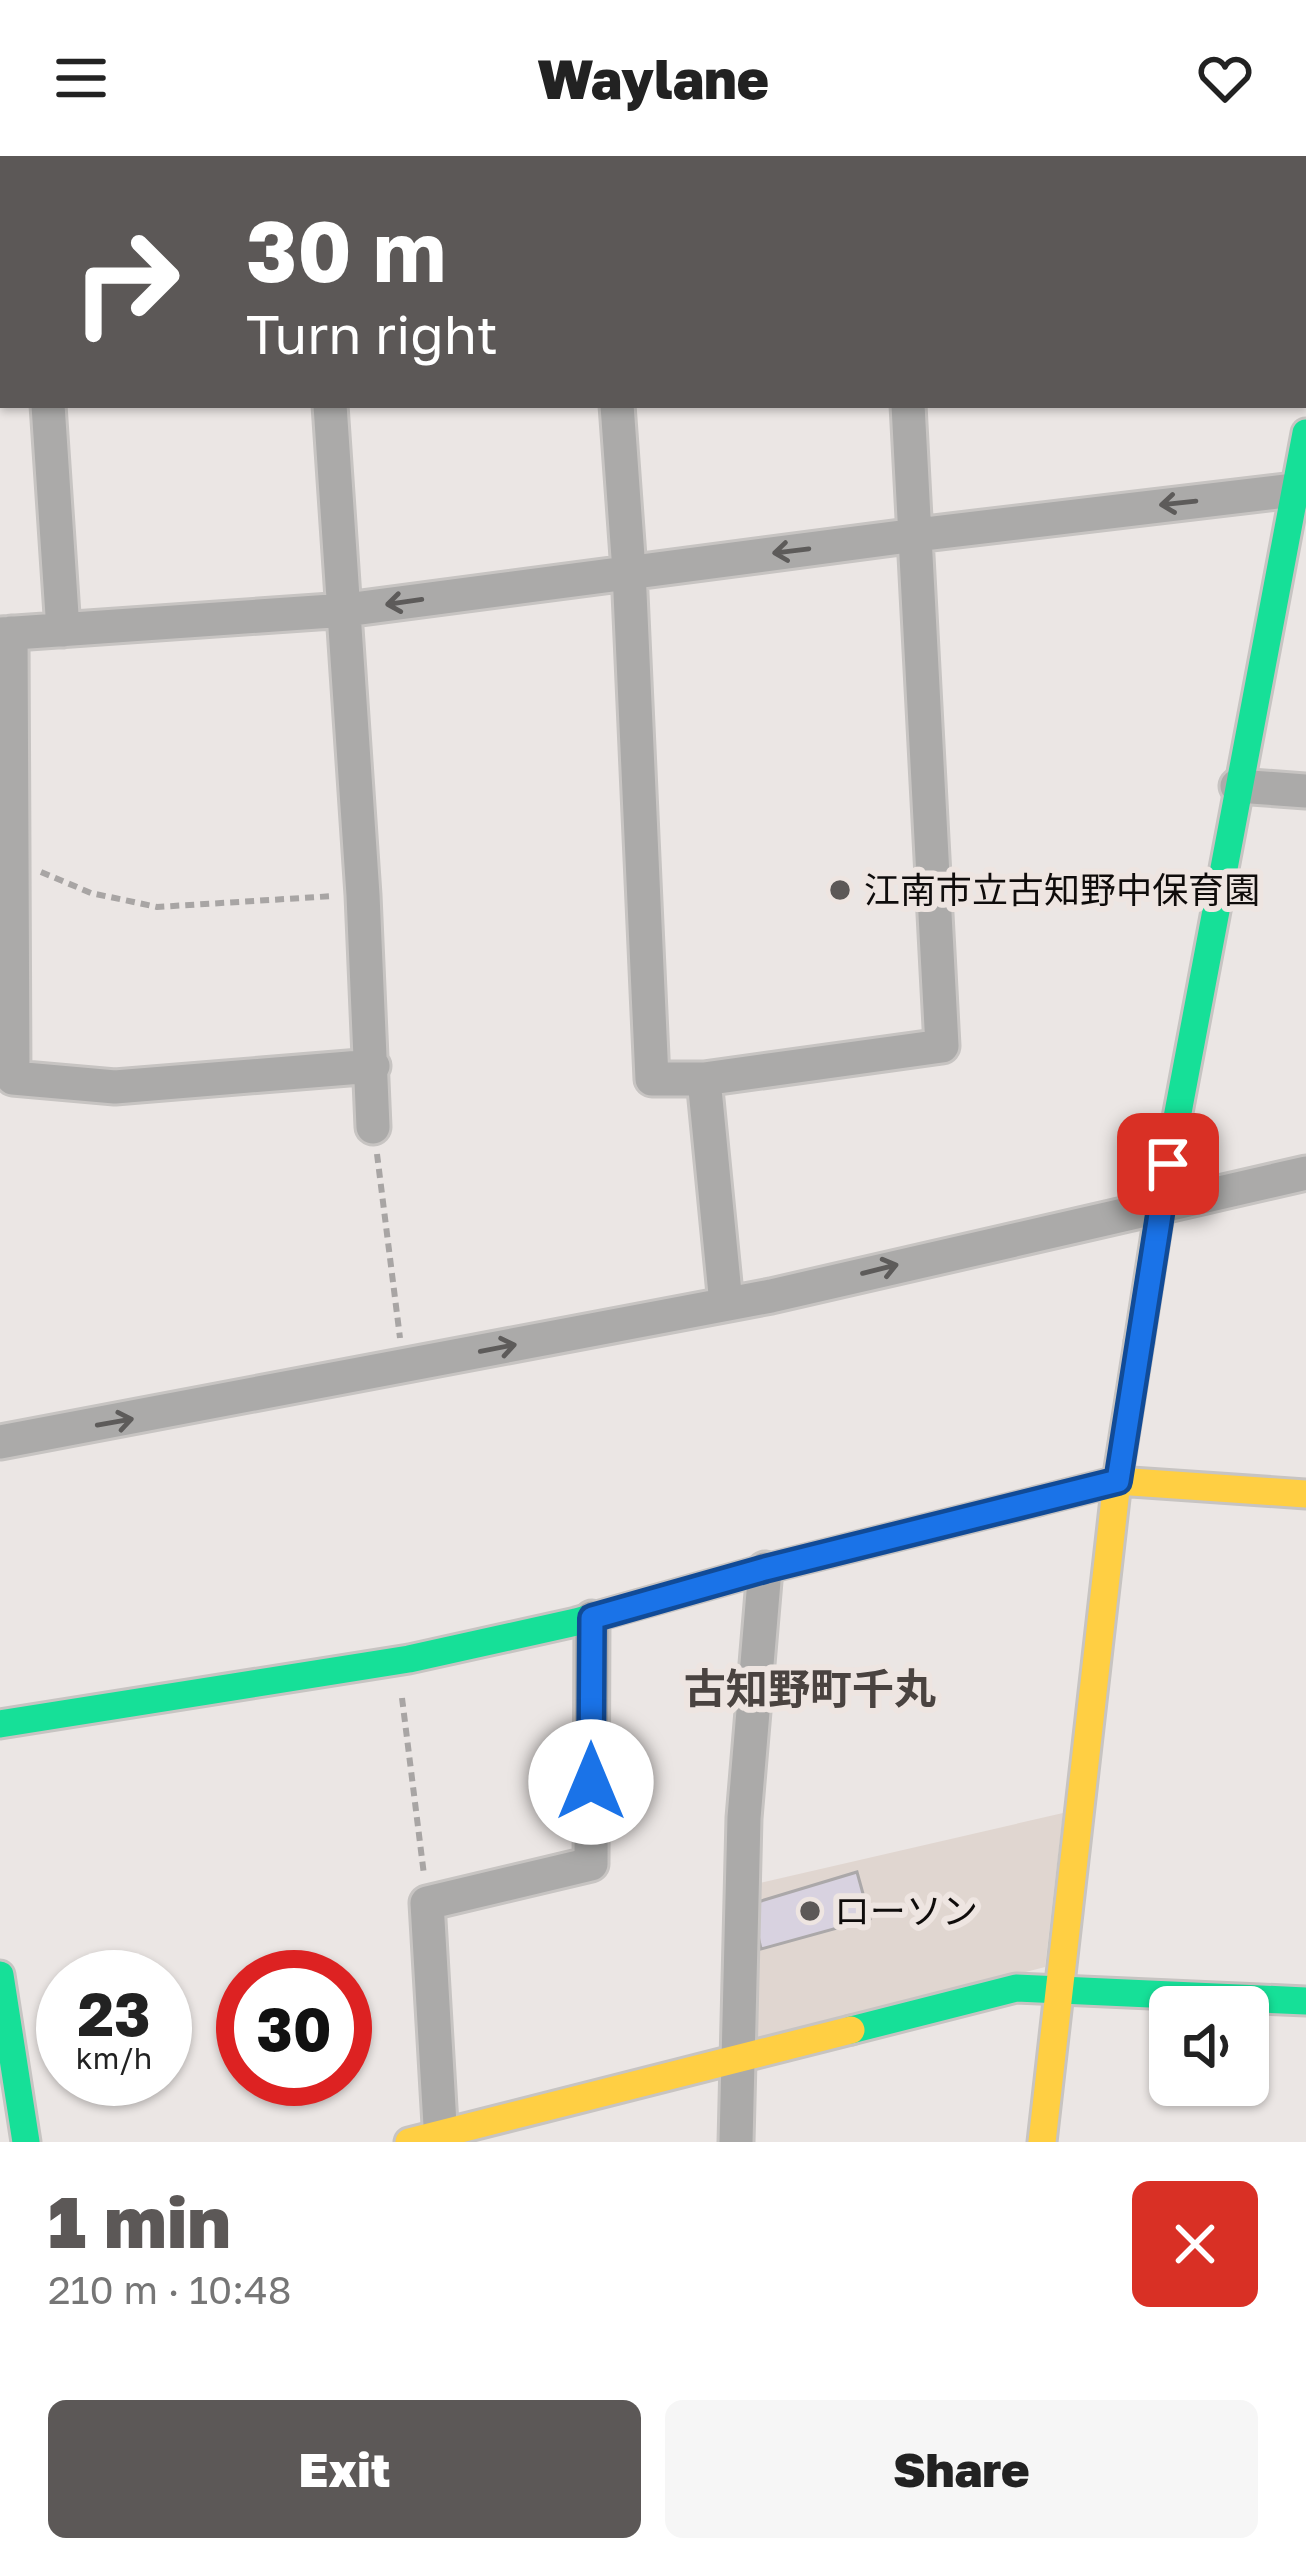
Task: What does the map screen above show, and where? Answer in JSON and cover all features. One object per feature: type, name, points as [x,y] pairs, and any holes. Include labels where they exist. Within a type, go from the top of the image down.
[{"type":"street","points":[[48,408],[63,630]]},
{"type":"street","points":[[330,408],[374,1066],[374,1127]]},
{"type":"street","points":[[617,408],[652,1079],[704,1079],[943,1046],[908,408]]},
{"type":"street","points":[[1042,2142],[1118,1481],[1160,1208],[1237,786],[1300,491],[1306,433]]},
{"type":"street","points":[[374,1066],[115,1087],[7,1079],[12,860],[6,633],[346,610],[916,535],[1300,491]]},
{"type":"street","points":[[1237,786],[1306,791]]},
{"type":"street","points":[[704,1079],[726,1304]]},
{"type":"street","points":[[0,1442],[726,1304],[1306,1173]]},
{"type":"street","points":[[0,1724],[398,1660],[592,1618],[765,1569],[1118,1481],[1306,1494]]},
{"type":"street","points":[[736,2142],[744,1819],[765,1569]]},
{"type":"street","points":[[592,1618],[591,1864],[428,1903],[430,2140],[1016,1988],[1306,2001]]},
{"type":"street","points":[[0,1975],[26,2142]]},
{"type":"path","points":[[12,860],[91,893],[157,907],[363,895]]},
{"type":"path","points":[[374,1127],[404,1366]]},
{"type":"path","points":[[398,1660],[428,1903]]},
{"type":"shaded area","points":[[1063,1813],[1045,1967],[750,2043],[751,1885]]},
{"type":"building","name":"ローソン","points":[[857,1872],[870,1919],[761,1949],[751,1904]]},
{"type":"traffic: fast","points":[[1139,1342],[1306,433]]},
{"type":"traffic: fast","points":[[0,1724],[409,1659],[576,1622],[1038,1501]]},
{"type":"traffic: fast","points":[[0,1975],[26,2142]]},
{"type":"traffic: fast","points":[[851,2030],[1016,1988],[1306,2001]]},
{"type":"traffic: slow","points":[[1042,2142],[1117,1481],[1139,1342]]},
{"type":"traffic: slow","points":[[1038,1501],[1117,1481],[1306,1494]]},
{"type":"traffic: slow","points":[[409,2142],[851,2030]]},
{"type":"place","name":"江南市立古知野中保育園","points":[[840,890]]},
{"type":"place","name":"ローソン","points":[[810,1911]]},
{"type":"district","name":"古知野町千丸","points":[[810,1689]]},
{"type":"route","points":[[591,1782],[592,1618],[765,1569],[1118,1481],[1168,1164]]}]
